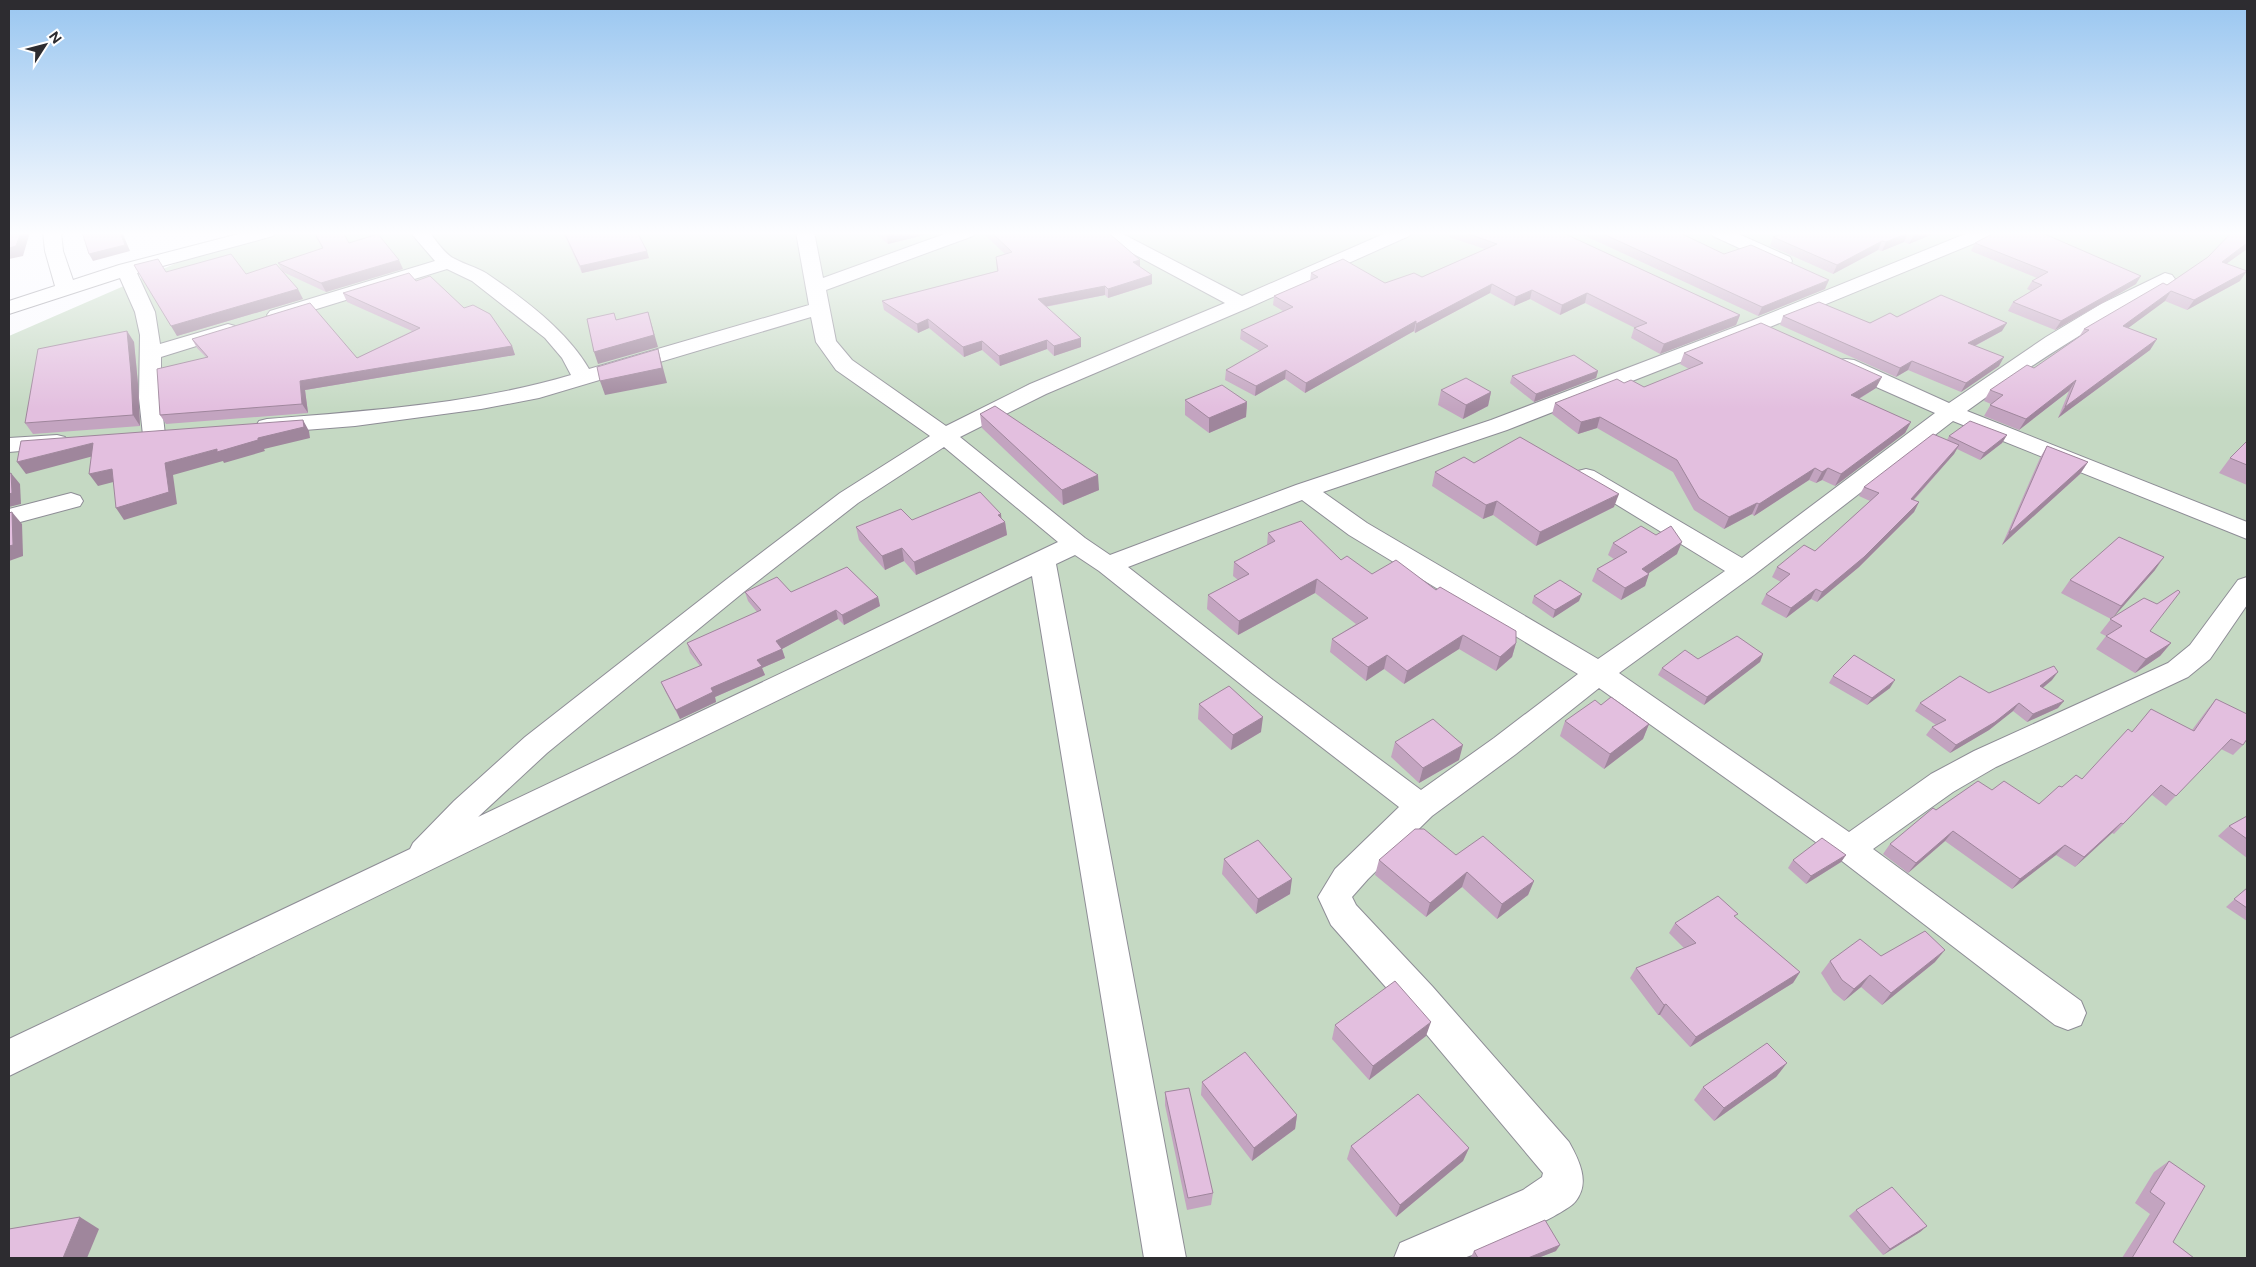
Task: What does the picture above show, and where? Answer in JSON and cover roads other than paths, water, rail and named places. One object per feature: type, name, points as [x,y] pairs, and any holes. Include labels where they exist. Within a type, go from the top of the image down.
[{"type":"street","points":[[9,308],[54,291]]},
{"type":"street","points":[[136,291],[145,312],[150,336],[150,398],[154,435]]},
{"type":"street","points":[[150,353],[355,291]]},
{"type":"street","points":[[497,291],[552,334],[571,356],[583,378]]},
{"type":"street","points":[[817,291],[826,342],[844,365],[946,436],[1076,544],[1108,565],[1262,688],[1421,807]]},
{"type":"street","points":[[250,428],[355,419],[481,402],[539,391],[583,378],[831,291]]},
{"type":"street","points":[[1217,291],[1241,304]]},
{"type":"street","points":[[415,863],[464,810],[536,745],[736,584],[849,498],[946,436],[1038,389],[1270,291]]},
{"type":"street","points":[[1108,565],[1305,490],[1499,425],[1841,291]]},
{"type":"street","points":[[1415,1258],[1537,1204],[1561,1188],[1563,1171],[1555,1156],[1426,1005],[1343,915],[1335,897],[1338,889],[1356,869],[1421,807],[1506,745],[1599,673],[1808,523],[1950,412],[1989,386],[2032,353],[2119,300],[2138,291]]},
{"type":"street","points":[[1731,313],[1784,337]]},
{"type":"street","points":[[1827,357],[1950,412],[2247,531]]},
{"type":"street","points":[[1499,425],[1522,438]]},
{"type":"street","points":[[9,445],[80,440]]},
{"type":"street","points":[[1569,466],[1744,570]]},
{"type":"street","points":[[1305,490],[1383,545],[1599,673],[1849,849],[2068,1013]]},
{"type":"street","points":[[9,517],[70,501]]},
{"type":"street","points":[[9,1058],[1076,544]]},
{"type":"street","points":[[1043,561],[1165,1258]]},
{"type":"street","points":[[1849,849],[1942,783],[1977,764],[2178,670],[2200,652],[2247,586]]}]
